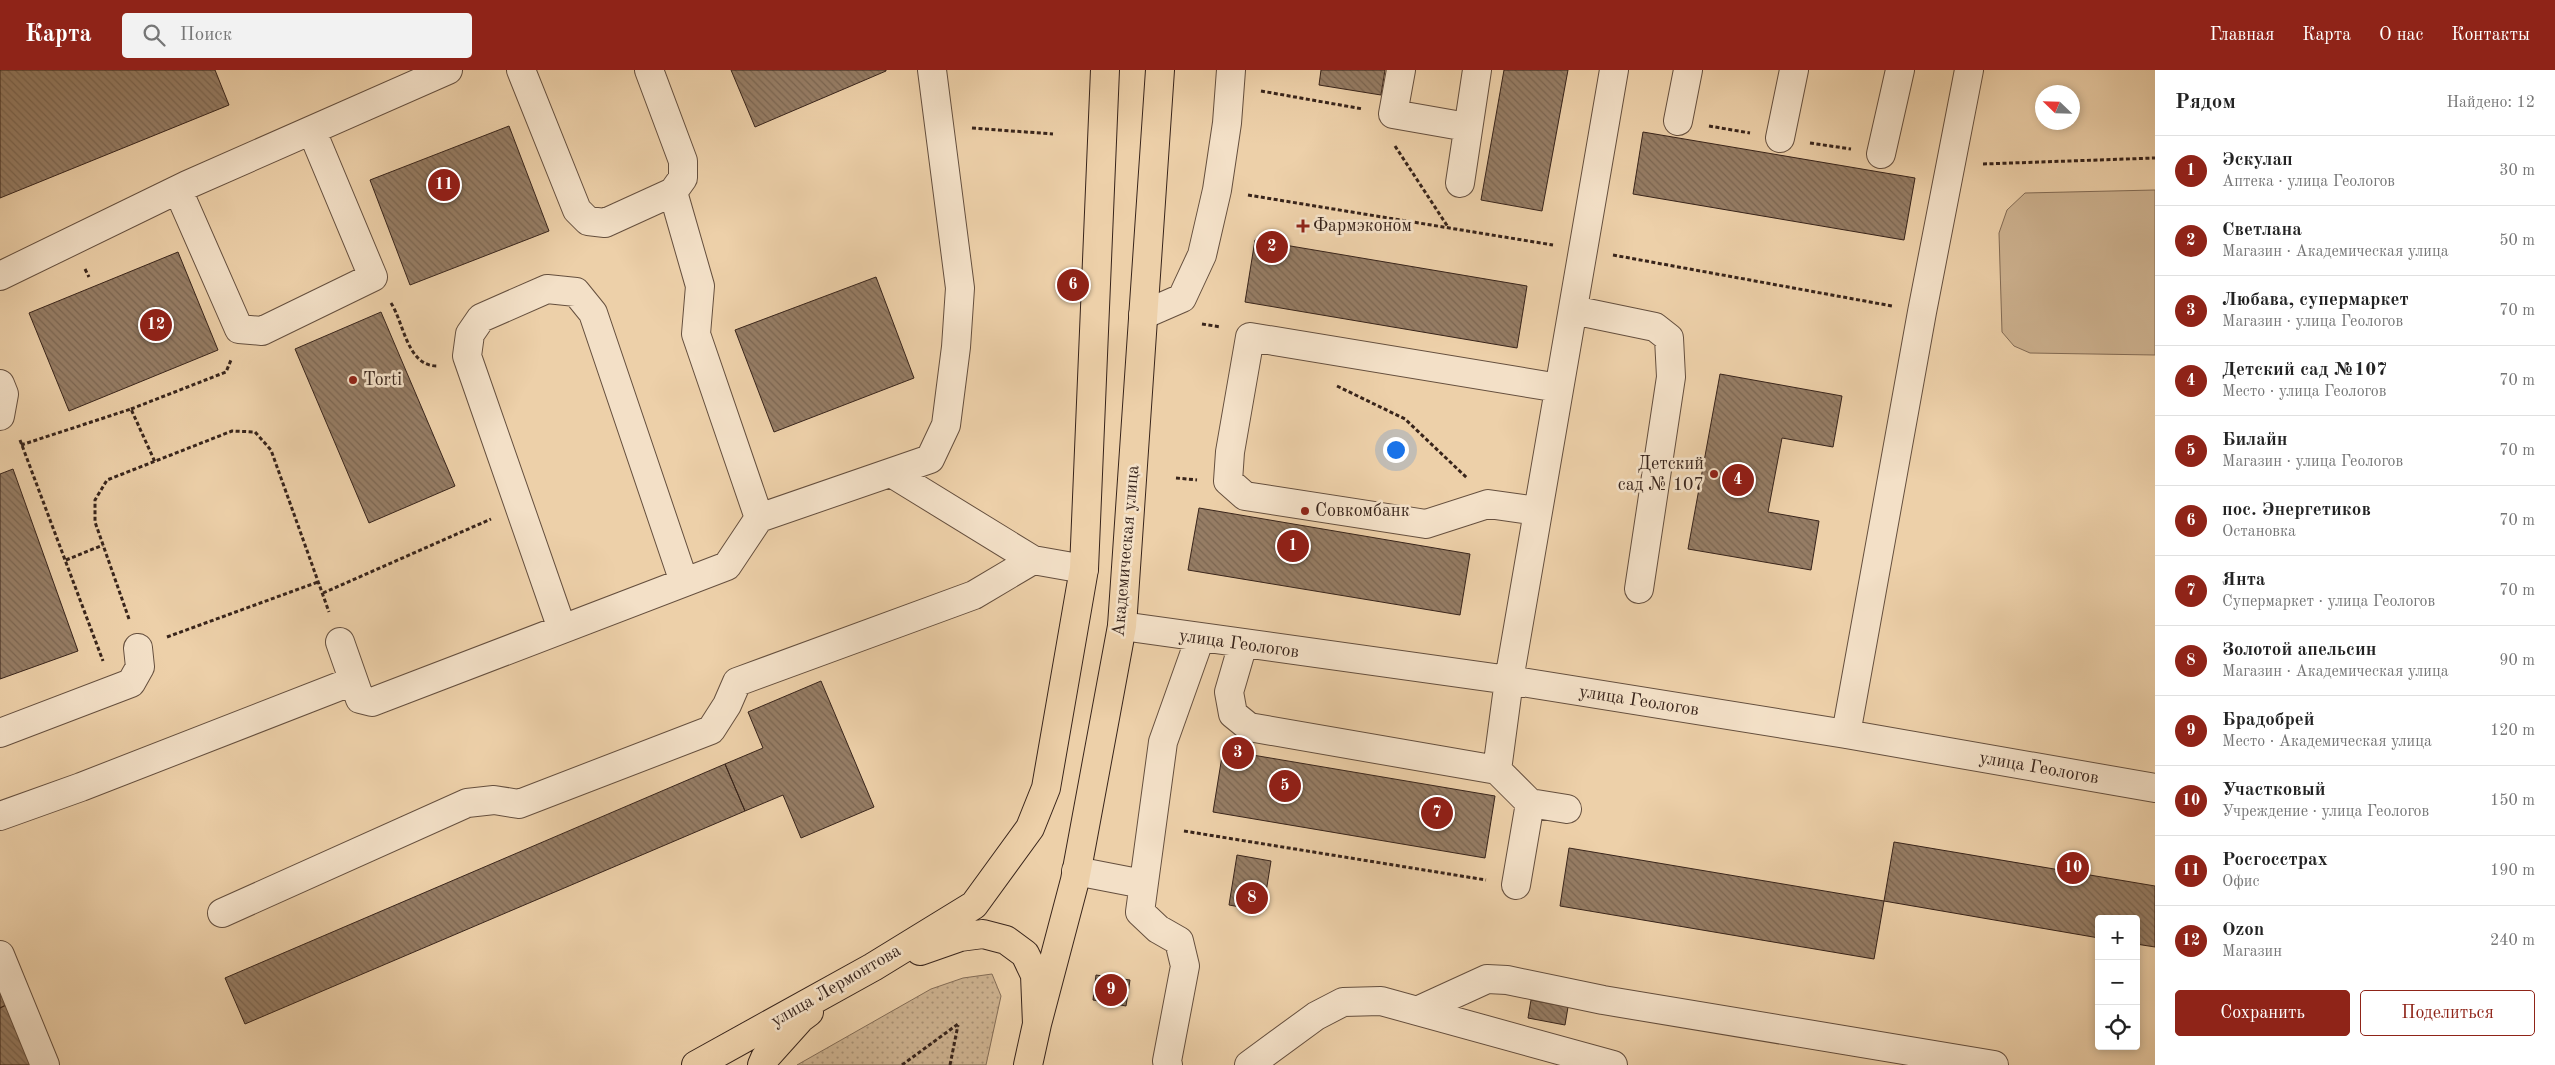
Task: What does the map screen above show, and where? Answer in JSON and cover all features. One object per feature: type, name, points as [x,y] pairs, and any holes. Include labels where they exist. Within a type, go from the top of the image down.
[{"type":"main road","points":[[1084,569],[1105,70]]},
{"type":"main road","name":"Академическая улица","points":[[1037,1024],[1076,871],[1122,626],[1160,70]]},
{"type":"main road","name":"улица Лермонтова","points":[[696,1065],[873,967],[974,905],[1030,828],[1046,788],[1084,569]]},
{"type":"main road","points":[[762,1065],[765,1058],[801,1018],[873,967],[960,938],[983,934],[1006,940],[1025,954],[1035,975],[1037,1024],[1028,1065]]},
{"type":"street","points":[[0,276],[178,190],[448,70]]},
{"type":"street","points":[[521,70],[577,210],[588,222],[605,223],[673,192],[683,178],[683,161],[649,70]]},
{"type":"street","points":[[340,642],[360,699],[372,702],[727,566],[759,518],[930,460],[946,425],[956,347],[960,288],[932,70]]},
{"type":"street","points":[[1400,70],[1393,114],[1467,127]]},
{"type":"street","points":[[1460,184],[1477,70]]},
{"type":"street","points":[[1497,770],[1509,680],[1614,70]]},
{"type":"street","points":[[1678,121],[1688,70]]},
{"type":"street","points":[[1780,138],[1794,70]]},
{"type":"street","points":[[1882,154],[1900,70]]},
{"type":"street","points":[[1846,734],[1949,165],[1968,70]]},
{"type":"street","points":[[1143,314],[1182,298],[1202,255],[1217,190],[1231,78]]},
{"type":"street","points":[[178,190],[239,329],[262,331],[373,277],[312,131]]},
{"type":"street","points":[[673,192],[700,286],[696,334],[759,518]]},
{"type":"street","points":[[562,629],[467,356],[470,334],[481,318],[547,288],[576,292],[593,313],[684,582]]},
{"type":"street","points":[[1573,310],[1655,327],[1669,338],[1671,377],[1639,589]]},
{"type":"street","points":[[1538,511],[1488,504],[1426,524],[1245,496],[1228,481],[1230,452],[1250,337],[1559,388]]},
{"type":"street","points":[[893,474],[1033,560],[1084,569]]},
{"type":"street","points":[[222,914],[467,803],[494,800],[519,804],[711,730],[737,682],[974,595],[1033,560]]},
{"type":"street","name":"улица Геологов","points":[[1122,626],[1509,680],[1846,734],[2155,788]]},
{"type":"street","points":[[1168,1065],[1167,1061],[1176,1004],[1185,966],[1179,941],[1158,929],[1140,912],[1162,742],[1200,638]]},
{"type":"street","points":[[1243,644],[1229,692],[1233,714],[1249,727],[1497,770],[1530,803],[1567,809]]},
{"type":"street","points":[[0,733],[130,683],[140,667],[138,648]]},
{"type":"street","points":[[0,816],[81,787],[353,681]]},
{"type":"street","points":[[1516,885],[1530,803]]},
{"type":"street","points":[[1076,871],[1143,884]]},
{"type":"street","points":[[0,955],[45,1065]]},
{"type":"street","points":[[1417,1011],[1487,979],[1507,980],[1604,1000],[1994,1065]]},
{"type":"street","points":[[1249,1065],[1316,1016],[1343,1002],[1381,1001],[1613,1065]]},
{"type":"path","points":[[1231,78],[1393,114],[1391,140],[1448,227]]},
{"type":"path","points":[[939,125],[1053,134]]},
{"type":"path","points":[[1949,165],[2155,158]]},
{"type":"path","points":[[393,306],[415,356],[428,366],[443,366],[467,356]]},
{"type":"path","points":[[1202,324],[1235,329],[1250,337]]},
{"type":"path","points":[[21,445],[131,409],[226,372],[244,329]]},
{"type":"path","points":[[1331,383],[1405,419],[1495,506]]},
{"type":"path","points":[[1,398],[66,560],[104,662],[95,666]]},
{"type":"path","points":[[131,409],[155,462]]},
{"type":"path","points":[[318,582],[138,648],[95,522],[95,500],[107,480],[232,431],[255,432],[271,450],[340,642]]},
{"type":"path","points":[[323,593],[520,506]]},
{"type":"path","points":[[66,560],[103,545]]},
{"type":"path","points":[[1152,826],[1516,885]]},
{"type":"path","points":[[902,1065],[958,1024],[950,1065]]},
{"type":"shaded area","points":[[2155,190],[2155,355],[2030,353],[2014,346],[2002,332],[1999,233],[2007,210],[2025,193]]},
{"type":"shaded area","points":[[992,974],[1001,996],[986,1065],[797,1065],[931,989],[963,978]]},
{"type":"building","points":[[0,70],[215,70],[229,105],[0,198]]},
{"type":"building","points":[[731,70],[886,70],[886,71],[755,127]]},
{"type":"building","points":[[1321,70],[1385,70],[1381,95],[1319,85]]},
{"type":"building","points":[[1504,70],[1568,70],[1542,211],[1481,200]]},
{"type":"building","points":[[509,126],[549,231],[410,285],[370,180]]},
{"type":"building","points":[[1643,132],[1915,178],[1904,240],[1633,194]]},
{"type":"building","points":[[1255,240],[1527,286],[1517,348],[1245,302]]},
{"type":"building","points":[[178,252],[218,350],[69,411],[29,313]]},
{"type":"building","points":[[876,277],[914,378],[774,432],[735,330]]},
{"type":"building","points":[[381,312],[455,486],[369,523],[295,349]]},
{"type":"building","points":[[1720,374],[1842,396],[1833,447],[1782,438],[1768,512],[1819,521],[1811,570],[1688,549]]},
{"type":"building","points":[[13,469],[78,651],[0,679],[0,474]]},
{"type":"building","points":[[1199,508],[1470,554],[1460,615],[1188,570]]},
{"type":"building","points":[[821,681],[874,807],[801,838],[783,795],[745,811],[725,764],[763,748],[748,712]]},
{"type":"building","points":[[1223,750],[1495,796],[1485,858],[1213,812]]},
{"type":"building","points":[[725,764],[745,811],[245,1024],[225,978]]},
{"type":"building","points":[[1894,842],[2155,886],[2155,947],[2140,945],[2140,915],[2095,915],[2095,937],[1884,901]]},
{"type":"building","points":[[1569,848],[1884,901],[1874,959],[1560,906]]},
{"type":"building","points":[[1237,855],[1271,861],[1263,911],[1229,905]]},
{"type":"building","points":[[1096,975],[1130,980],[1126,1006],[1093,1000]]},
{"type":"building","points":[[0,990],[6,1005],[0,1008]]},
{"type":"building","points":[[1531,1000],[1568,1007],[1565,1025],[1528,1018]]},
{"type":"building","points":[[6,1005],[32,1065],[0,1065],[0,1008]]},
{"type":"place","name":"Росгосстрах","points":[[444,185]]},
{"type":"place","name":"Фармэконом","points":[[1303,226]]},
{"type":"place","name":"Светлана","points":[[1272,247]]},
{"type":"place","name":"пос. Энергетиков","points":[[1073,285]]},
{"type":"place","name":"Ozon","points":[[156,325]]},
{"type":"place","name":"Torti","points":[[353,380]]},
{"type":"place","name":"Детский сад № 107","points":[[1714,474]]},
{"type":"place","name":"Детский сад №107","points":[[1738,480]]},
{"type":"place","name":"Совкомбанк","points":[[1305,511]]},
{"type":"place","name":"Эскулап","points":[[1293,546]]},
{"type":"place","name":"Любава, супермаркет","points":[[1238,753]]},
{"type":"place","name":"Билайн","points":[[1285,786]]},
{"type":"place","name":"Янта","points":[[1437,813]]},
{"type":"place","name":"Участковый","points":[[2073,868]]},
{"type":"place","name":"Золотой апельсин","points":[[1252,898]]},
{"type":"place","name":"Брадобрей","points":[[1111,990]]}]
